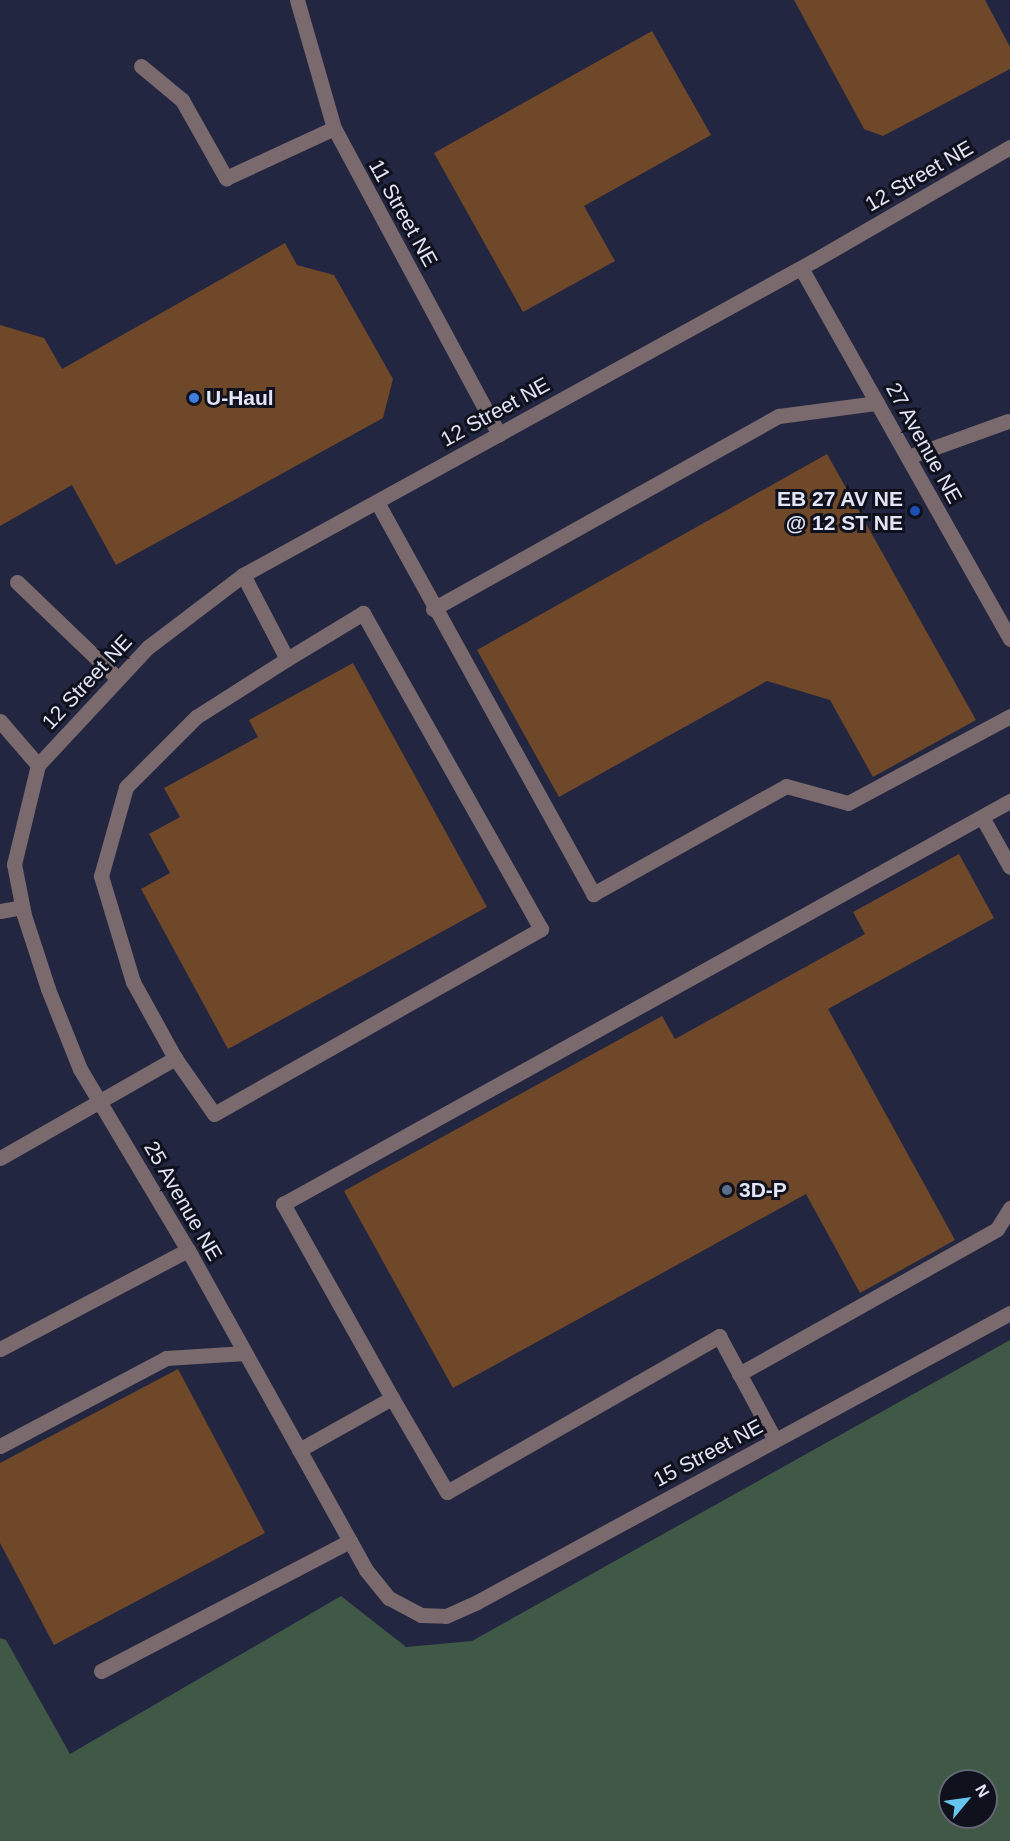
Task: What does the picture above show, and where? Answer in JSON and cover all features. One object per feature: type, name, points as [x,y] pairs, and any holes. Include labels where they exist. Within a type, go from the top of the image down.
[{"type":"street","name":"11 Street NE","points":[[297,0],[334,128],[499,434]]},
{"type":"street","points":[[141,66],[182,100],[226,178],[334,128]]},
{"type":"street","name":"12 Street NE","points":[[38,765],[148,646],[243,575],[801,268],[1010,147]]},
{"type":"street","name":"27 Avenue NE","points":[[801,268],[1010,639]]},
{"type":"street","points":[[433,609],[779,416],[877,403]]},
{"type":"street","points":[[908,457],[1008,421]]},
{"type":"street","points":[[377,502],[433,609],[593,894],[786,786],[848,803],[1010,716]]},
{"type":"street","points":[[243,575],[287,659]]},
{"type":"street","points":[[17,582],[118,679]]},
{"type":"street","points":[[363,613],[541,929],[214,1114],[175,1058],[132,982],[100,876],[126,787],[195,717],[287,659],[363,613]]},
{"type":"street","points":[[0,721],[38,765]]},
{"type":"street","name":"25 Avenue NE","points":[[38,765],[14,864],[22,907],[48,989],[80,1069],[188,1250],[366,1570],[389,1598],[421,1615]]},
{"type":"street","points":[[775,1440],[719,1336],[447,1492],[283,1204],[1010,801]]},
{"type":"street","points":[[982,817],[1010,867]]},
{"type":"street","points":[[0,911],[22,907]]},
{"type":"street","points":[[0,1158],[175,1058]]},
{"type":"street","points":[[740,1374],[997,1229],[1010,1208]]},
{"type":"street","points":[[0,1349],[188,1250]]},
{"type":"street","name":"15 Street NE","points":[[421,1615],[446,1616],[477,1602],[1010,1313]]},
{"type":"street","points":[[0,1446],[166,1358],[245,1353]]},
{"type":"street","points":[[298,1450],[392,1398]]},
{"type":"street","points":[[100,1671],[350,1541]]},
{"type":"green space","points":[[1010,1340],[1010,1841],[0,1841],[0,1638],[6,1640],[70,1754],[341,1596],[406,1647],[472,1641]]},
{"type":"building","points":[[794,0],[985,0],[1010,47],[1010,69],[883,136],[864,129]]},
{"type":"building","points":[[652,31],[711,135],[584,206],[615,261],[523,312],[434,153]]},
{"type":"building","name":"U-Haul","points":[[285,243],[297,265],[334,275],[393,379],[383,418],[116,565],[72,485],[0,526],[0,325],[44,338],[62,369]]},
{"type":"building","points":[[827,454],[976,720],[873,777],[830,700],[767,681],[559,797],[477,650]]},
{"type":"building","points":[[353,663],[487,907],[228,1049],[141,889],[170,873],[149,834],[180,817],[164,788],[258,737],[249,720]]},
{"type":"building","points":[[959,854],[994,918],[828,1009],[955,1240],[860,1293],[806,1194],[453,1388],[344,1191],[662,1016],[675,1039],[865,934],[853,912]]},
{"type":"building","points":[[178,1369],[265,1533],[54,1645],[0,1543],[0,1463]]},
{"type":"place","name":"U-Haul","points":[[194,398]]},
{"type":"place","name":"EB 27 AV NE @ 12 ST NE","points":[[915,511]]},
{"type":"place","name":"3D-P","points":[[727,1190]]}]
